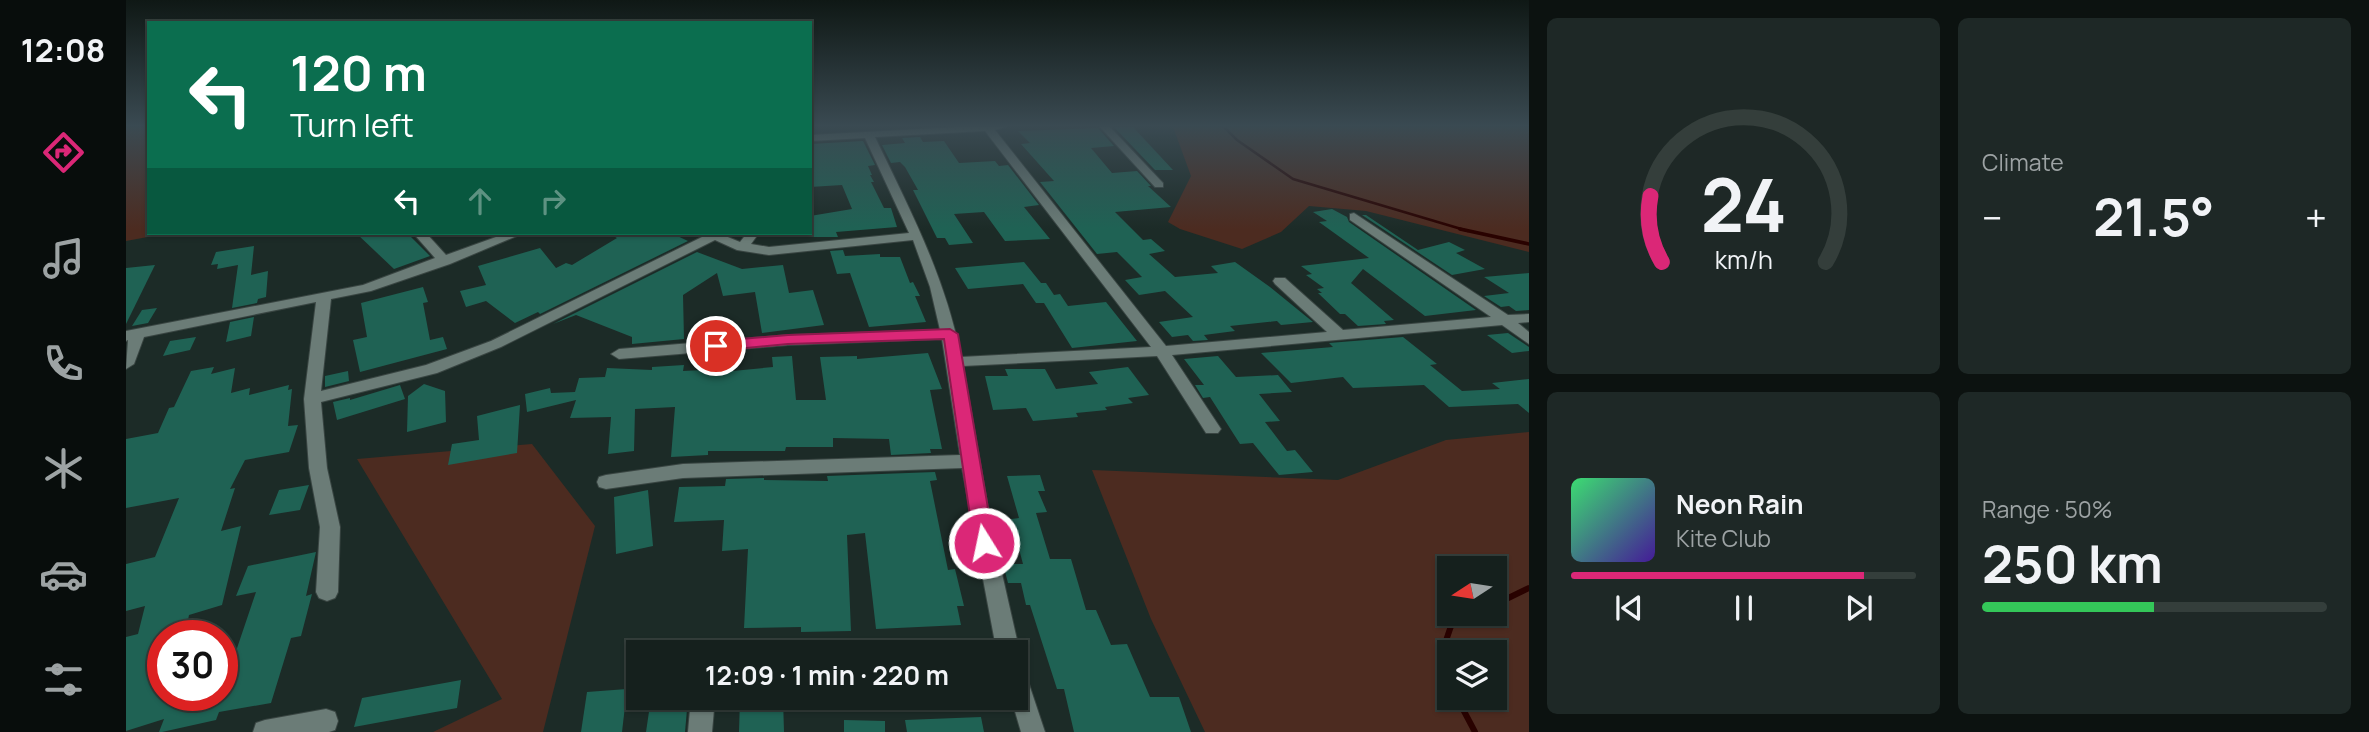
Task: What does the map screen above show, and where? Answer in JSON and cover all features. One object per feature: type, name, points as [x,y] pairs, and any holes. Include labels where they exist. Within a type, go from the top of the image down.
[{"type":"street","points":[[881,161],[929,262],[950,334],[984,543],[1006,640]]},
{"type":"street","points":[[1020,161],[1162,351],[1212,429]]},
{"type":"street","points":[[1137,161],[1159,185]]},
{"type":"street","points":[[1353,217],[1529,339]]},
{"type":"street","points":[[421,235],[445,261]]},
{"type":"street","points":[[126,364],[132,335],[366,288],[514,235]]},
{"type":"street","points":[[312,398],[431,369],[496,344],[709,235]]},
{"type":"street","points":[[713,235],[742,247],[769,251],[917,236]]},
{"type":"street","points":[[742,247],[751,235]]},
{"type":"street","points":[[1280,281],[1339,334]]},
{"type":"street","points":[[324,297],[312,398],[318,468],[330,527],[327,592]]},
{"type":"street","points":[[954,362],[1162,351],[1529,318]]},
{"type":"street","points":[[619,354],[788,340],[950,334]]},
{"type":"street","points":[[606,482],[682,471],[970,461]]},
{"type":"street","points":[[699,732],[702,710]]},
{"type":"street","points":[[1026,710],[1033,732]]},
{"type":"street","points":[[265,732],[326,721]]},
{"type":"shaded area","points":[[126,161],[147,161],[147,235],[158,235],[126,241]]},
{"type":"shaded area","points":[[1186,161],[1529,161],[1529,252],[1366,211],[1309,206],[1281,232],[1242,249],[1180,229],[1168,222],[1191,176]]},
{"type":"shaded area","points":[[1529,432],[1529,732],[1205,732],[1151,619],[1092,470],[1338,480],[1446,440]]},
{"type":"shaded area","points":[[532,444],[595,526],[543,732],[433,732],[502,699],[357,459]]},
{"type":"building","points":[[812,161],[873,161],[875,165],[868,166],[874,182],[871,182],[884,208],[891,208],[897,227],[836,232],[838,237],[810,237],[812,216],[852,209],[842,185],[812,187]]},
{"type":"building","points":[[890,161],[995,161],[999,166],[1008,165],[1039,205],[1024,207],[1050,239],[1005,241],[984,212],[954,214],[973,243],[949,245],[945,238],[937,238],[913,190],[918,190],[905,167],[900,162]]},
{"type":"building","points":[[1036,161],[1102,161],[1112,173],[1137,171],[1151,186],[1148,186],[1171,207],[1115,212],[1143,240],[1151,239],[1165,251],[1149,254],[1175,277],[1218,273],[1211,266],[1235,262],[1313,322],[1281,325],[1277,321],[1230,326],[1235,331],[1204,335],[1208,340],[1193,341],[1188,335],[1172,337],[1159,322],[1193,317],[1165,291],[1139,295],[1125,280],[1142,277],[1117,252],[1097,254],[1040,182],[1054,181]]},
{"type":"building","points":[[1147,161],[1165,161],[1173,170],[1155,170]]},
{"type":"building","points":[[1332,209],[1476,310],[1425,316],[1363,269],[1351,283],[1394,320],[1384,321],[1386,324],[1358,326],[1345,314],[1340,314],[1318,293],[1322,293],[1317,289],[1324,288],[1306,275],[1312,274],[1301,266],[1369,258],[1319,222],[1327,221],[1313,212]]},
{"type":"building","points":[[1362,215],[1366,215],[1418,250],[1449,242],[1465,250],[1456,253],[1485,269],[1452,275]]},
{"type":"building","points":[[358,235],[409,235],[430,256],[394,269]]},
{"type":"building","points":[[612,235],[675,235],[688,241],[540,314],[538,312],[515,323],[486,301],[466,307],[460,291],[486,285],[478,266],[540,248],[556,268],[566,263],[572,265],[617,238]]},
{"type":"building","points":[[254,246],[251,275],[268,271],[266,297],[258,299],[257,303],[232,308],[238,265],[217,269],[218,264],[211,265],[216,252]]},
{"type":"building","points":[[843,250],[845,256],[880,254],[880,257],[900,257],[910,283],[913,282],[920,296],[915,296],[926,322],[869,327],[850,273],[837,274],[830,251]]},
{"type":"building","points":[[697,252],[742,269],[783,265],[789,293],[813,290],[824,325],[762,333],[755,292],[723,296],[717,273],[683,295],[684,339],[632,344],[632,337],[576,315],[553,324]]},
{"type":"building","points":[[1024,262],[1041,283],[1046,283],[1054,295],[1060,294],[1068,306],[1106,302],[1137,341],[1072,348],[1044,303],[1036,303],[1023,284],[968,289],[955,268]]},
{"type":"building","points":[[155,265],[126,324],[126,268]]},
{"type":"building","points":[[1529,273],[1529,310],[1516,311],[1509,306],[1501,307],[1484,296],[1509,293],[1484,277]]},
{"type":"building","points":[[423,287],[428,302],[423,303],[430,340],[443,337],[447,349],[360,372],[353,340],[367,337],[361,303]]},
{"type":"building","points":[[157,308],[148,323],[132,326],[142,310]]},
{"type":"building","points":[[254,317],[251,336],[226,342],[230,322]]},
{"type":"building","points":[[1508,333],[1529,347],[1529,351],[1512,353],[1487,335]]},
{"type":"building","points":[[196,337],[190,350],[163,356],[170,341]]},
{"type":"building","points":[[1403,337],[1437,364],[1430,365],[1462,391],[1500,389],[1492,383],[1529,379],[1529,413],[1518,404],[1449,407],[1424,385],[1353,388],[1343,377],[1291,383],[1261,353],[1333,347],[1329,343]]},
{"type":"building","points":[[928,353],[942,389],[930,390],[942,449],[930,449],[931,453],[891,455],[889,439],[833,438],[833,447],[786,447],[785,451],[708,451],[708,455],[671,457],[675,407],[635,409],[634,451],[608,454],[611,417],[570,418],[576,400],[527,412],[525,394],[550,388],[551,393],[575,392],[579,378],[605,377],[607,368],[652,370],[652,367],[684,365],[683,371],[722,369],[722,372],[773,367],[772,357],[792,356],[796,400],[826,400],[820,357],[857,356],[857,359]]},
{"type":"building","points":[[1218,356],[1236,377],[1278,375],[1292,392],[1259,394],[1280,421],[1265,422],[1287,451],[1295,450],[1313,472],[1279,475],[1253,443],[1240,444],[1210,397],[1203,398],[1195,385],[1204,385],[1184,359]]},
{"type":"building","points":[[214,367],[211,374],[235,368],[231,393],[250,388],[249,395],[289,385],[288,390],[292,389],[288,426],[298,425],[289,452],[245,460],[230,489],[235,488],[221,531],[241,526],[222,605],[189,615],[188,620],[147,620],[147,711],[225,711],[219,712],[216,720],[162,732],[159,732],[164,719],[126,731],[126,637],[138,634],[145,606],[126,611],[126,564],[155,557],[179,498],[126,508],[126,439],[158,433],[191,371]]},
{"type":"building","points":[[1128,367],[1149,395],[1128,398],[1133,403],[1105,407],[1107,410],[1076,413],[1078,417],[1033,421],[1026,408],[993,410],[985,376],[1008,376],[1005,369],[1045,369],[1056,389],[1098,384],[1089,372]]},
{"type":"building","points":[[348,371],[349,381],[325,387],[325,376]]},
{"type":"building","points":[[424,384],[445,391],[446,422],[407,432],[408,396]]},
{"type":"building","points":[[400,385],[405,399],[337,420],[333,402],[350,400]]},
{"type":"building","points":[[520,405],[517,453],[448,465],[452,444],[479,440],[477,416]]},
{"type":"building","points":[[935,472],[937,480],[930,481],[948,570],[955,569],[964,606],[957,606],[961,625],[876,629],[865,533],[847,535],[851,631],[801,632],[801,627],[744,628],[748,549],[722,551],[724,520],[674,522],[679,487],[725,486],[726,479],[828,481],[827,476]]},
{"type":"building","points":[[1040,475],[1045,491],[1038,491],[1047,512],[1036,513],[1050,559],[1071,559],[1086,610],[1096,610],[1111,645],[1127,644],[1150,697],[1179,697],[1191,732],[1074,732],[1064,689],[1057,689],[1030,605],[1026,605],[1021,583],[1008,583],[1003,564],[1023,564],[1011,519],[1019,518],[1007,476]]},
{"type":"building","points":[[309,485],[300,510],[269,515],[279,490]]},
{"type":"building","points":[[648,490],[653,546],[616,554],[614,497]]},
{"type":"building","points":[[316,552],[306,596],[312,594],[301,636],[291,638],[271,703],[238,709],[238,645],[256,592],[236,596],[248,566]]},
{"type":"building","points":[[461,680],[457,708],[354,727],[362,698]]},
{"type":"building","points":[[626,689],[622,732],[581,732],[587,692]]},
{"type":"building","points":[[649,710],[687,710],[685,732],[646,732]]},
{"type":"building","points":[[740,710],[783,710],[784,732],[739,732]]},
{"type":"building","points":[[981,717],[984,732],[907,732],[905,720]]},
{"type":"building","points":[[844,720],[885,721],[885,732],[844,732]]},
{"type":"waterway","points":[[1267,161],[1293,179],[1465,230]]},
{"type":"waterway","points":[[1460,229],[1465,230]]},
{"type":"waterway","points":[[1465,230],[1529,244]]},
{"type":"waterway","points":[[1507,599],[1529,588]]},
{"type":"waterway","points":[[1446,640],[1451,626]]},
{"type":"waterway","points":[[1463,710],[1475,732]]},
{"type":"route","points":[[716,346],[788,340],[950,334],[984,543]]}]
